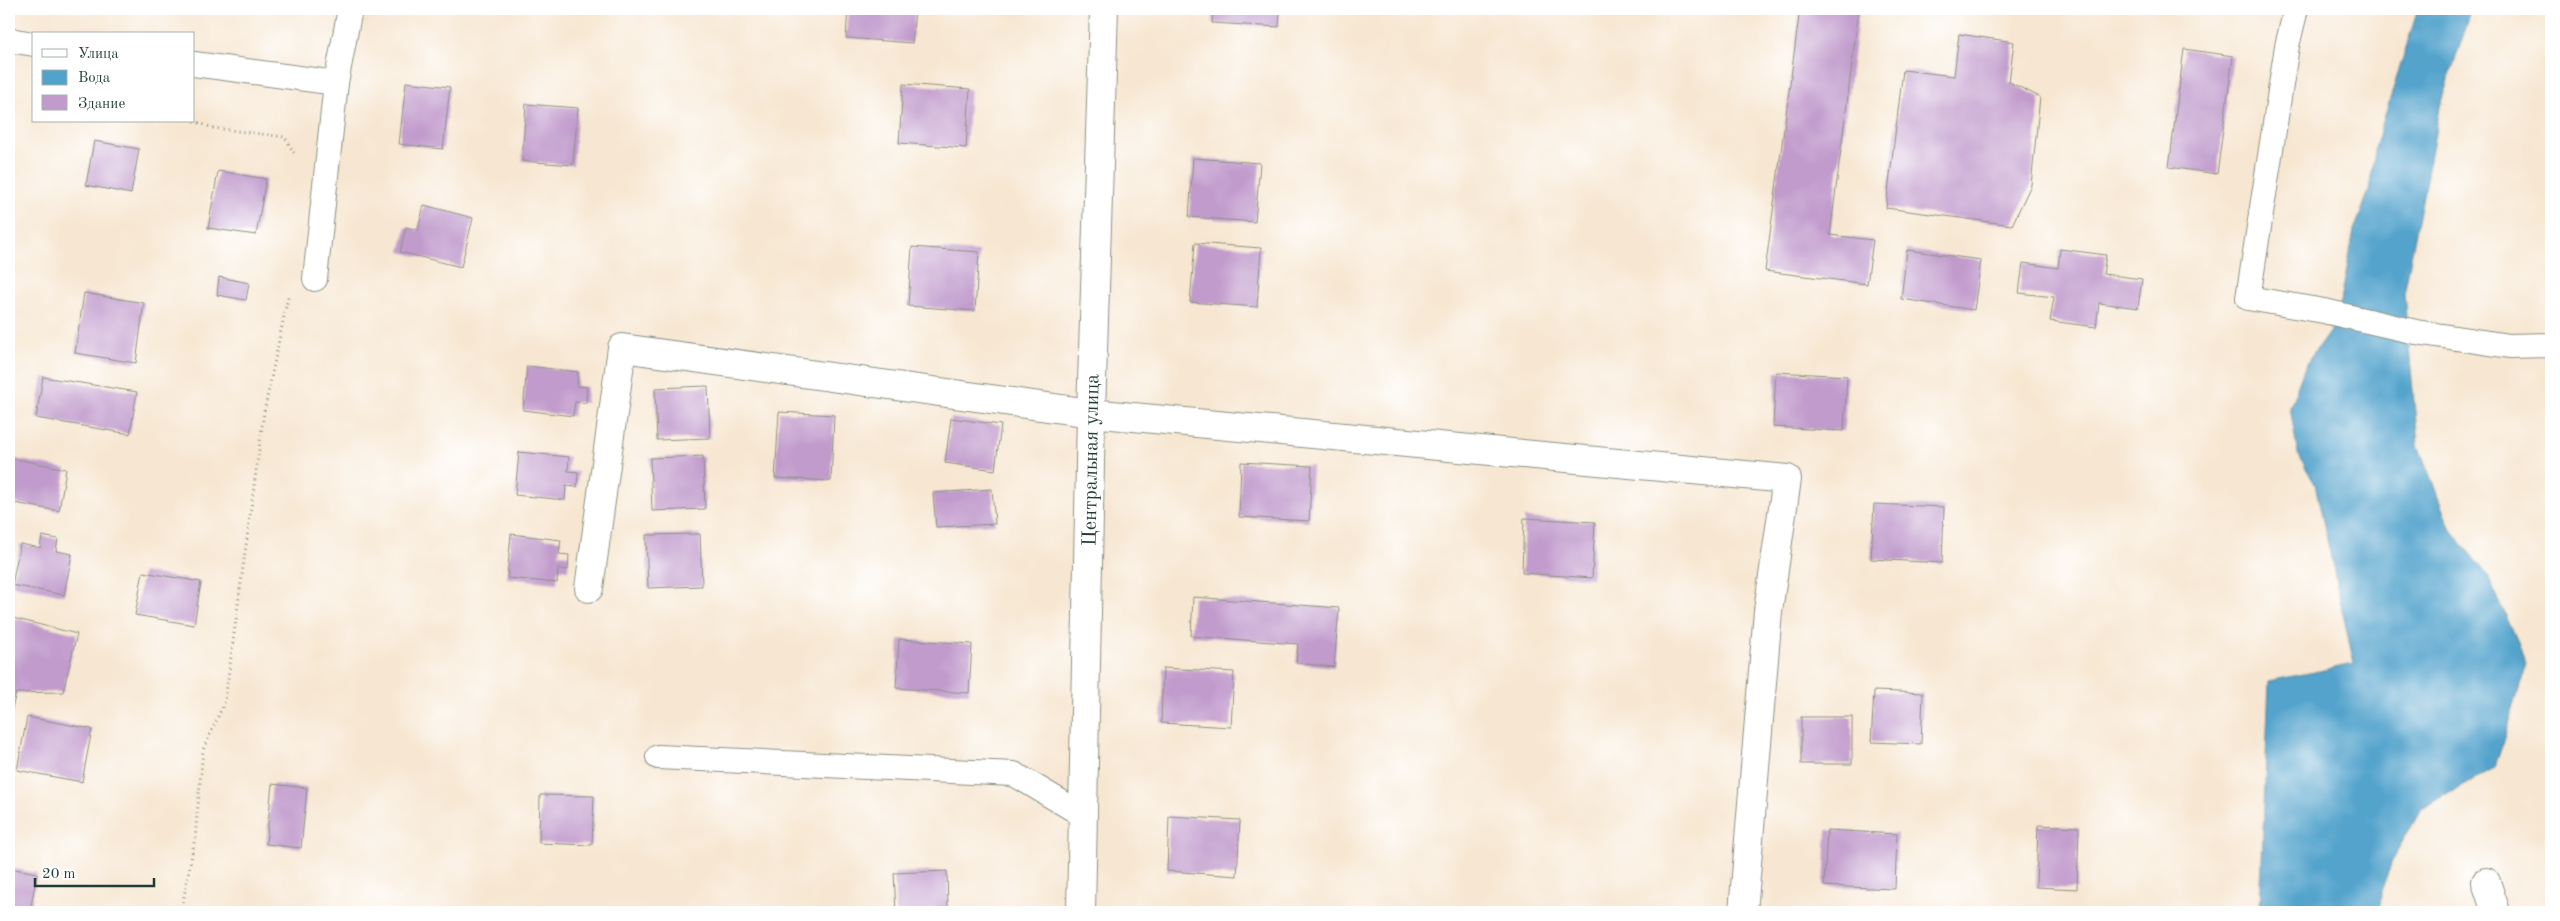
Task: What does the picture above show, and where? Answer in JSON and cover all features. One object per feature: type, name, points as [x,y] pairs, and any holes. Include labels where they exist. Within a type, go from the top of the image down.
[{"type":"street","name":"Центральная улица","points":[[1081,912],[1091,413],[1104,9]]},
{"type":"street","points":[[589,588],[622,348],[1091,413],[1787,479],[1768,611],[1743,912]]},
{"type":"street","points":[[2486,882],[2496,912]]},
{"type":"lane","points":[[315,279],[336,83],[350,9]]},
{"type":"lane","points":[[2296,9],[2287,46],[2248,298],[2324,311],[2416,332],[2509,346],[2551,345]]},
{"type":"lane","points":[[9,40],[32,44]]},
{"type":"lane","points":[[195,64],[336,83]]},
{"type":"lane","points":[[658,757],[1014,774],[1083,815]]},
{"type":"path","points":[[195,121],[213,128],[285,137],[298,159]]},
{"type":"path","points":[[181,912],[195,838],[204,750],[225,701],[264,412],[288,295]]},
{"type":"water","points":[[2418,9],[2472,9],[2441,102],[2404,294],[2418,445],[2451,530],[2488,576],[2527,663],[2495,767],[2420,810],[2392,861],[2381,892],[2380,912],[2260,912],[2269,681],[2354,664],[2315,484],[2298,454],[2290,407],[2306,364],[2331,330],[2342,295],[2354,231],[2369,191],[2376,144]]},
{"type":"building","points":[[848,9],[915,9],[912,43],[846,38]]},
{"type":"building","points":[[1213,9],[1280,9],[1279,27],[1212,23]]},
{"type":"building","points":[[1800,9],[1859,9],[1830,235],[1873,240],[1867,284],[1765,271]]},
{"type":"building","points":[[1959,34],[2014,42],[2009,82],[2040,97],[2031,185],[2012,225],[1886,208],[1903,70],[1954,76]]},
{"type":"building","points":[[2184,49],[2233,56],[2217,174],[2169,167]]},
{"type":"building","points":[[406,82],[450,87],[443,149],[399,144]]},
{"type":"building","points":[[903,84],[970,89],[966,148],[899,143]]},
{"type":"building","points":[[526,104],[578,108],[573,165],[522,161]]},
{"type":"building","points":[[94,141],[139,149],[131,194],[86,185]]},
{"type":"building","points":[[1193,158],[1260,163],[1255,222],[1189,217]]},
{"type":"building","points":[[218,171],[266,179],[256,235],[208,228]]},
{"type":"building","points":[[424,205],[473,218],[461,267],[400,252],[406,227],[418,230]]},
{"type":"building","points":[[1195,243],[1261,248],[1257,307],[1190,302]]},
{"type":"building","points":[[912,247],[979,252],[975,311],[908,306]]},
{"type":"building","points":[[2060,249],[2106,255],[2103,274],[2142,279],[2138,308],[2099,303],[2096,327],[2050,321],[2054,297],[2019,293],[2023,263],[2058,268]]},
{"type":"building","points":[[1907,250],[1981,260],[1974,310],[1901,299]]},
{"type":"building","points":[[219,277],[249,283],[246,300],[217,295]]},
{"type":"building","points":[[84,293],[144,303],[136,363],[75,353]]},
{"type":"building","points":[[527,366],[578,372],[577,386],[587,387],[586,403],[575,402],[573,416],[523,410]]},
{"type":"building","points":[[1776,372],[1847,376],[1844,431],[1773,427]]},
{"type":"building","points":[[43,377],[137,392],[130,434],[36,418]]},
{"type":"building","points":[[708,386],[710,438],[657,440],[655,388]]},
{"type":"building","points":[[779,412],[834,415],[831,481],[775,478]]},
{"type":"building","points":[[951,418],[1001,425],[995,470],[945,463]]},
{"type":"building","points":[[519,452],[569,457],[568,471],[578,472],[577,487],[566,486],[565,500],[515,495]]},
{"type":"building","points":[[703,456],[705,509],[652,511],[650,458]]},
{"type":"building","points":[[11,458],[66,469],[59,511],[9,502]]},
{"type":"building","points":[[1241,462],[1312,466],[1309,521],[1239,517]]},
{"type":"building","points":[[992,489],[995,524],[936,527],[933,493]]},
{"type":"building","points":[[1874,504],[1944,507],[1942,563],[1871,559]]},
{"type":"building","points":[[1524,518],[1595,522],[1592,578],[1522,573]]},
{"type":"building","points":[[511,534],[561,540],[559,554],[569,555],[568,570],[558,569],[557,583],[507,578]]},
{"type":"building","points":[[700,534],[702,586],[648,588],[646,535]]},
{"type":"building","points":[[42,536],[58,539],[56,551],[72,554],[64,595],[12,585],[20,544],[40,548]]},
{"type":"building","points":[[143,572],[201,582],[194,625],[135,615]]},
{"type":"building","points":[[1193,597],[1339,608],[1334,667],[1296,663],[1298,644],[1191,636]]},
{"type":"building","points":[[9,617],[77,634],[63,692],[16,693],[9,720]]},
{"type":"building","points":[[899,639],[972,644],[969,693],[896,688]]},
{"type":"building","points":[[1163,668],[1234,672],[1231,727],[1161,723]]},
{"type":"building","points":[[1874,691],[1923,693],[1921,744],[1871,742]]},
{"type":"building","points":[[27,717],[92,729],[82,782],[17,770]]},
{"type":"building","points":[[1801,717],[1852,717],[1852,764],[1801,764]]},
{"type":"building","points":[[272,784],[307,788],[301,848],[266,844]]},
{"type":"building","points":[[540,795],[594,796],[592,845],[539,843]]},
{"type":"building","points":[[1169,816],[1240,820],[1237,876],[1167,871]]},
{"type":"building","points":[[2038,825],[2079,827],[2077,889],[2036,887]]},
{"type":"building","points":[[1827,830],[1897,834],[1895,889],[1824,886]]},
{"type":"building","points":[[9,868],[37,873],[30,912],[9,912]]},
{"type":"building","points":[[947,871],[948,912],[896,912],[894,873]]}]
